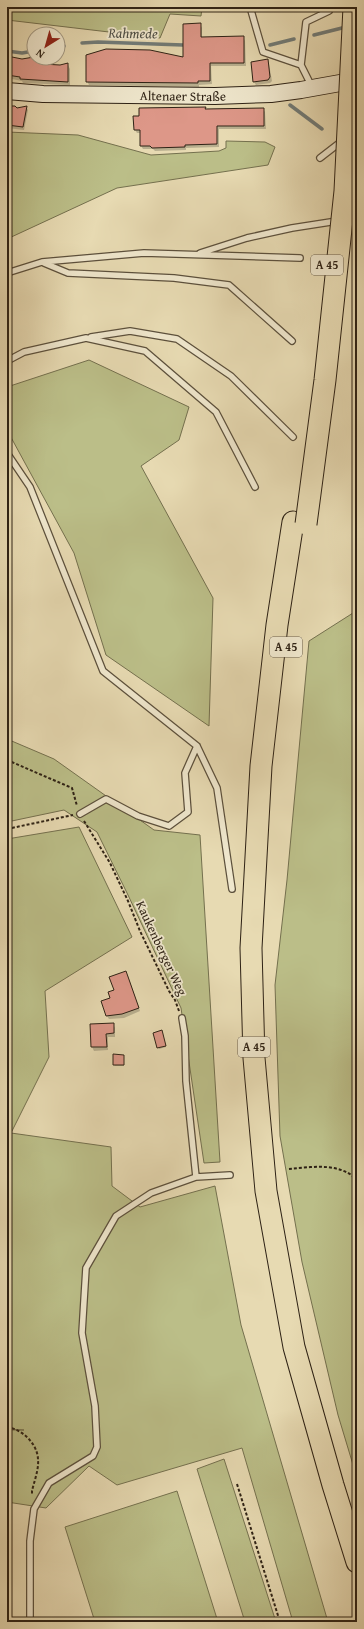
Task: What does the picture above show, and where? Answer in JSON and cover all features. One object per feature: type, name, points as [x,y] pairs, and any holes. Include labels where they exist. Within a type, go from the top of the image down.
[{"type":"highway","name":"A 45","points":[[354,7],[345,191],[325,380],[299,523],[277,625],[261,766],[252,948],[254,1058],[266,1191],[294,1347],[332,1485],[357,1562]]},
{"type":"highway","name":"A 45","points":[[338,9],[336,190],[315,370],[273,771],[263,967],[264,1062],[274,1166],[284,1238],[304,1338],[345,1486],[357,1522]]},
{"type":"main road","name":"Altenaer Straße","points":[[7,91],[43,94],[215,96],[271,94],[357,80]]},
{"type":"lane","points":[[250,7],[263,52],[301,65]]},
{"type":"lane","points":[[312,88],[301,65],[306,22],[338,9]]},
{"type":"lane","points":[[320,158],[357,130]]},
{"type":"lane","points":[[195,255],[247,238],[357,216]]},
{"type":"lane","points":[[7,273],[42,262],[144,253],[300,258]]},
{"type":"lane","points":[[42,262],[68,273],[174,278],[229,285],[292,341]]},
{"type":"lane","points":[[7,361],[24,352],[86,338],[130,331],[177,339],[231,376],[293,437]]},
{"type":"lane","points":[[86,338],[145,351],[216,412],[255,487]]},
{"type":"lane","points":[[7,453],[30,487],[103,671],[197,746],[217,788],[232,889]]},
{"type":"lane","points":[[80,814],[106,799],[138,816],[169,826],[188,812],[185,773],[197,746]]},
{"type":"lane","points":[[182,1018],[185,1036],[186,1081],[196,1177]]},
{"type":"lane","points":[[30,1622],[30,1541],[34,1509],[49,1483],[94,1456],[97,1447],[95,1406],[82,1333],[86,1268],[116,1216],[150,1192],[196,1177],[230,1175]]},
{"type":"path","name":"Kaukenberger Weg","points":[[7,760],[72,788],[80,814],[110,863],[140,931],[168,991],[175,1000],[182,1018]]},
{"type":"path","points":[[7,829],[80,814]]},
{"type":"path","points":[[289,1169],[314,1167],[338,1168],[350,1173],[357,1180]]},
{"type":"path","points":[[7,1427],[14,1428],[34,1445],[38,1460],[32,1491],[34,1509]]},
{"type":"path","points":[[238,1484],[280,1622]]},
{"type":"green space","points":[[7,7],[202,7],[201,16],[170,14],[160,38],[7,20]]},
{"type":"green space","points":[[7,132],[78,135],[151,155],[219,151],[226,148],[226,141],[265,142],[275,147],[268,165],[117,188],[7,239]]},
{"type":"green space","points":[[89,360],[189,407],[179,440],[141,466],[213,598],[209,726],[106,655],[74,553],[7,430],[7,387]]},
{"type":"green space","points":[[357,612],[357,1478],[338,1415],[302,1262],[280,1136],[275,985],[287,880],[309,641],[353,613]]},
{"type":"green space","points":[[7,739],[54,759],[154,830],[200,835],[220,1162],[204,1163],[181,1008],[97,832],[64,810],[7,822]]},
{"type":"green space","points":[[79,827],[132,937],[45,991],[49,1057],[11,1133],[111,1147],[112,1186],[140,1207],[215,1186],[241,1325],[328,1622],[293,1622],[242,1448],[117,1485],[89,1466],[46,1508],[7,1502],[7,1430],[24,1430],[7,1429],[7,839]]},
{"type":"green space","points":[[224,1459],[276,1622],[245,1622],[197,1469]]},
{"type":"green space","points":[[177,1491],[218,1622],[95,1622],[65,1527]]},
{"type":"building","points":[[201,23],[201,37],[244,36],[244,63],[210,63],[210,81],[198,81],[198,83],[86,82],[86,55],[106,49],[150,50],[183,57],[183,24]]},
{"type":"building","points":[[7,56],[26,58],[26,66],[66,66],[66,64],[68,63],[68,82],[20,79],[20,77],[7,75]]},
{"type":"building","points":[[268,59],[270,77],[268,80],[253,82],[251,62]]},
{"type":"building","points":[[10,106],[15,106],[17,108],[27,106],[23,127],[7,125],[7,109]]},
{"type":"building","points":[[206,107],[205,109],[264,108],[264,126],[217,126],[217,144],[152,148],[150,146],[140,146],[140,130],[134,130],[133,116],[139,116],[139,108]]},
{"type":"building","points":[[126,971],[139,1008],[122,1014],[106,1016],[101,1001],[110,998],[108,992],[114,990],[109,977]]},
{"type":"building","points":[[114,1023],[114,1033],[106,1034],[107,1047],[91,1047],[90,1024]]},
{"type":"building","points":[[162,1030],[166,1046],[157,1048],[153,1033]]},
{"type":"building","points":[[113,1054],[124,1055],[124,1065],[113,1065]]},
{"type":"waterway","name":"Rahmede","points":[[314,35],[346,27]]},
{"type":"waterway","name":"Rahmede","points":[[270,45],[294,39]]},
{"type":"waterway","name":"Rahmede","points":[[82,43],[98,42],[183,45]]},
{"type":"waterway","name":"Rahmede","points":[[7,51],[26,52]]},
{"type":"waterway","points":[[290,105],[322,129]]}]
